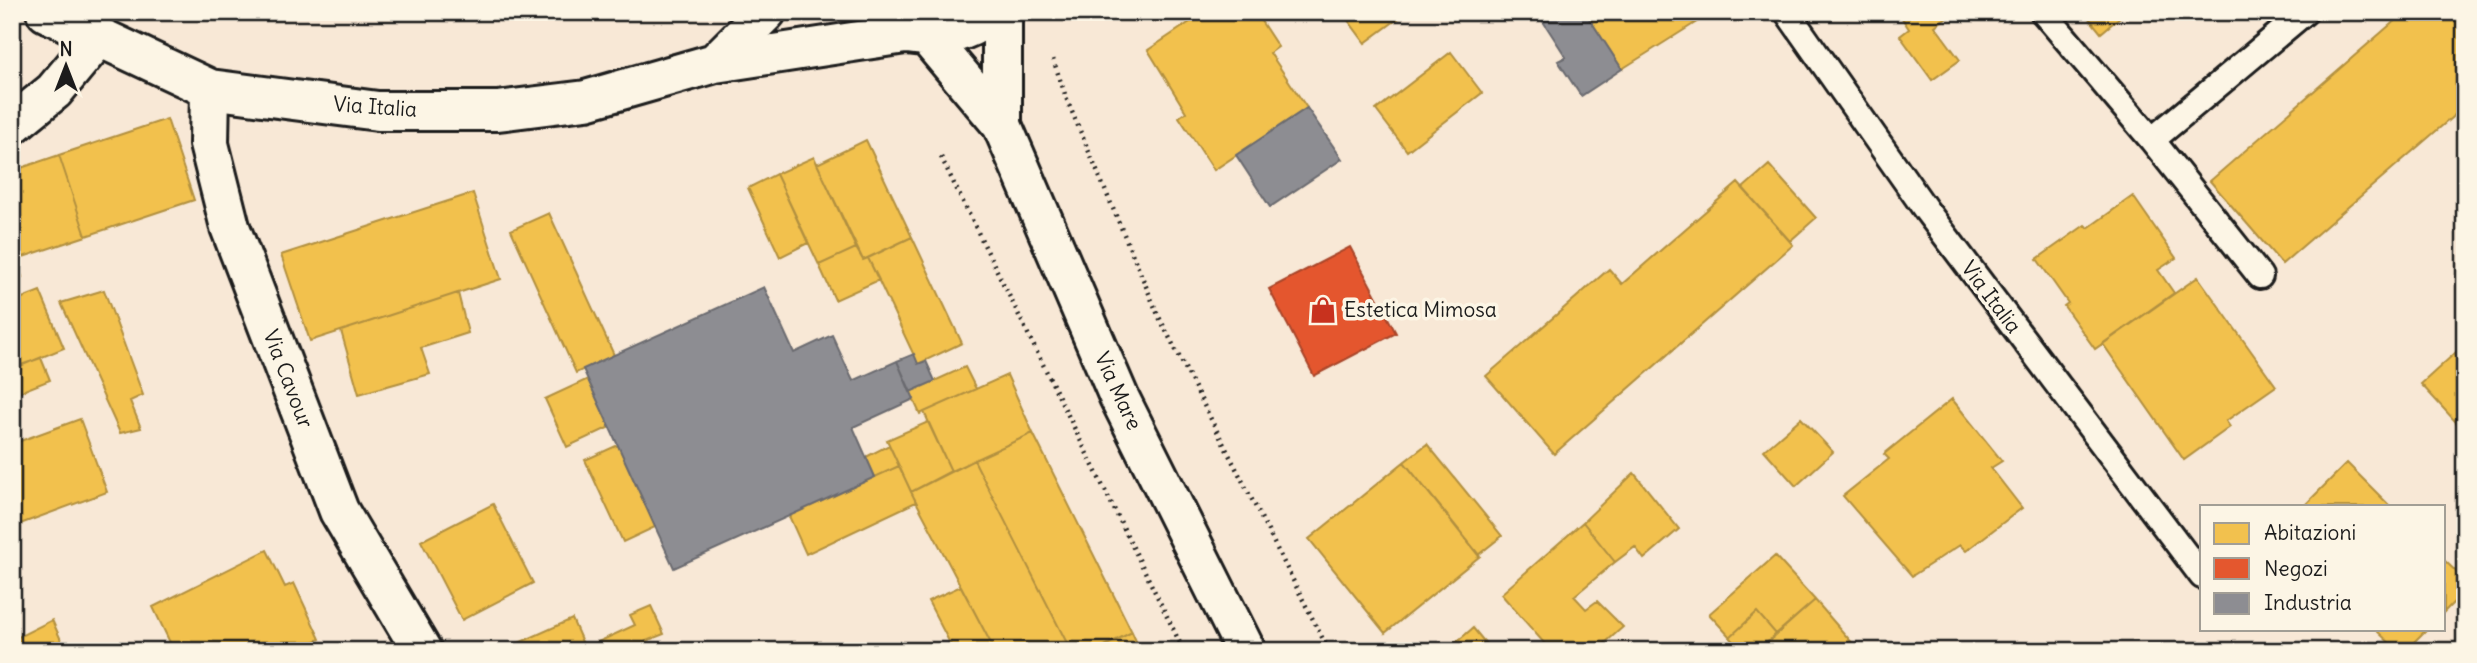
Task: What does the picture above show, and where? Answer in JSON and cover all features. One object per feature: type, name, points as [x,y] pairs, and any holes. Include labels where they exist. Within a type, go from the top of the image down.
[{"type":"street","name":"Via Italia","points":[[46,12],[210,89],[378,111],[498,111],[586,100],[715,63],[916,36],[955,34],[981,23],[993,12]]},
{"type":"street","name":"Via Italia","points":[[715,63],[766,12]]},
{"type":"street","points":[[870,12],[877,20],[916,36]]},
{"type":"street","name":"Via Mare","points":[[1002,12],[1002,125]]},
{"type":"street","name":"Via Mare","points":[[916,36],[1002,125],[1119,397],[1246,651]]},
{"type":"street","points":[[12,125],[54,91],[98,38]]},
{"type":"street","name":"Via Cavour","points":[[210,89],[209,144],[230,227],[339,511],[422,651]]},
{"type":"lane","name":"Via Italia","points":[[1787,12],[1926,210],[2200,573]]},
{"type":"lane","points":[[2043,12],[2152,140],[2260,276]]},
{"type":"lane","points":[[2152,140],[2305,12]]},
{"type":"path","points":[[1050,52],[1067,100],[1159,317],[1329,651]]},
{"type":"path","points":[[941,157],[1184,651]]},
{"type":"building: Abitazioni","points":[[1205,12],[1255,12],[1278,47],[1270,53],[1307,108],[1214,170],[1179,117],[1186,112],[1148,50]]},
{"type":"building: Abitazioni","points":[[1342,12],[1407,12],[1365,43]]},
{"type":"building: Abitazioni","points":[[1585,12],[1711,12],[1711,13],[1622,69]]},
{"type":"building: Abitazioni","points":[[1904,12],[1954,12],[1935,26],[1960,60],[1932,80],[1900,36],[1909,29],[1900,15]]},
{"type":"building: Abitazioni","points":[[2084,12],[2126,12],[2101,33]]},
{"type":"building: Abitazioni","points":[[2405,12],[2465,12],[2465,106],[2282,264],[2210,181]]},
{"type":"building: Abitazioni","points":[[1451,52],[1482,93],[1407,151],[1376,110]]},
{"type":"building: Abitazioni","points":[[167,119],[194,200],[86,236],[59,155]]},
{"type":"building: Abitazioni","points":[[866,140],[912,237],[863,260],[817,164]]},
{"type":"building: Abitazioni","points":[[59,155],[86,236],[17,259],[12,246],[12,171]]},
{"type":"building: Abitazioni","points":[[814,157],[856,248],[819,265],[776,174]]},
{"type":"building: Abitazioni","points":[[1769,165],[1816,218],[1790,241],[1743,188]]},
{"type":"building: Abitazioni","points":[[776,174],[808,243],[780,257],[748,188]]},
{"type":"building: Abitazioni","points":[[1738,183],[1793,245],[1554,454],[1486,376],[1609,269],[1622,284]]},
{"type":"building: Abitazioni","points":[[473,193],[501,279],[310,341],[281,255]]},
{"type":"building: Abitazioni","points":[[2133,196],[2176,258],[2158,270],[2174,293],[2095,349],[2064,306],[2068,303],[2037,259]]},
{"type":"building: Abitazioni","points":[[549,213],[614,355],[576,373],[511,230]]},
{"type":"building: Abitazioni","points":[[912,237],[962,343],[918,364],[868,258]]},
{"type":"building: Abitazioni","points":[[12,246],[22,277],[12,281]]},
{"type":"building: Abitazioni","points":[[856,248],[863,260],[868,258],[879,280],[835,300],[819,265]]},
{"type":"building: Abitazioni","points":[[2198,277],[2276,386],[2226,421],[2230,427],[2184,460],[2103,344]]},
{"type":"building: Abitazioni","points":[[104,290],[143,395],[130,401],[141,428],[120,433],[61,303]]},
{"type":"building: Abitazioni","points":[[40,291],[64,348],[13,369],[12,302]]},
{"type":"building: Abitazioni","points":[[458,293],[468,333],[421,348],[430,374],[359,394],[341,331]]},
{"type":"building: Abitazioni","points":[[2465,344],[2465,432],[2421,384]]},
{"type":"building: Abitazioni","points":[[41,358],[50,380],[12,395],[12,368]]},
{"type":"building: Abitazioni","points":[[965,367],[976,389],[920,414],[910,392]]},
{"type":"building: Abitazioni","points":[[1007,375],[1033,433],[951,471],[924,412]]},
{"type":"building: Abitazioni","points":[[588,379],[610,427],[567,447],[545,399]]},
{"type":"building: Abitazioni","points":[[1952,399],[2002,461],[1991,468],[2022,508],[1966,551],[1960,545],[1912,576],[1843,496],[1889,459],[1884,454]]},
{"type":"building: Abitazioni","points":[[1801,418],[1833,452],[1796,486],[1764,450]]},
{"type":"building: Abitazioni","points":[[80,419],[107,492],[12,527],[12,444]]},
{"type":"building: Abitazioni","points":[[928,422],[951,471],[911,492],[887,440]]},
{"type":"building: Abitazioni","points":[[1033,433],[1132,632],[1095,651],[1071,651],[974,460]]},
{"type":"building: Abitazioni","points":[[1427,444],[1502,536],[1478,555],[1404,462]]},
{"type":"building: Abitazioni","points":[[618,445],[655,527],[623,542],[585,460]]},
{"type":"building: Abitazioni","points":[[889,445],[899,466],[875,477],[866,457]]},
{"type":"building: Abitazioni","points":[[974,460],[1071,651],[995,651],[911,492]]},
{"type":"building: Abitazioni","points":[[1404,462],[1480,556],[1385,633],[1309,539]]},
{"type":"building: Abitazioni","points":[[2347,463],[2389,505],[2305,505]]},
{"type":"building: Abitazioni","points":[[899,466],[916,502],[806,554],[789,516]]},
{"type":"building: Abitazioni","points":[[1634,473],[1679,529],[1644,559],[1635,547],[1615,562],[1583,522]]},
{"type":"building: Abitazioni","points":[[493,504],[533,583],[462,620],[421,541]]},
{"type":"building: Abitazioni","points":[[1583,522],[1615,562],[1574,596],[1586,609],[1597,601],[1623,627],[1596,651],[1551,651],[1501,594]]},
{"type":"building: Abitazioni","points":[[267,550],[285,587],[294,583],[320,639],[295,651],[174,651],[153,607]]},
{"type":"building: Abitazioni","points":[[1775,556],[1815,600],[1776,634],[1757,612],[1730,637],[1709,614]]},
{"type":"building: Abitazioni","points":[[2446,562],[2465,580],[2465,591],[2446,610]]},
{"type":"building: Abitazioni","points":[[961,586],[995,651],[954,651],[928,601]]},
{"type":"building: Abitazioni","points":[[1815,600],[1854,645],[1848,651],[1758,651]]},
{"type":"building: Abitazioni","points":[[651,606],[664,634],[646,641],[651,651],[586,651],[585,648],[635,625],[630,615]]},
{"type":"building: Abitazioni","points":[[1757,612],[1776,634],[1758,651],[1742,651],[1730,637]]},
{"type":"building: Abitazioni","points":[[572,619],[586,651],[501,651]]},
{"type":"building: Abitazioni","points":[[52,620],[66,651],[12,651],[12,640]]},
{"type":"building: Abitazioni","points":[[1473,628],[1492,651],[1446,651]]},
{"type":"building: Abitazioni","points":[[1132,632],[1139,651],[1095,651]]},
{"type":"building: Abitazioni","points":[[2378,632],[2424,632],[2405,651],[2398,651]]},
{"type":"building: Negozi","points":[[1350,247],[1396,333],[1314,376],[1269,289]]},
{"type":"building: Industria","points":[[1537,12],[1585,12],[1622,69],[1581,96],[1558,61],[1566,57]]},
{"type":"building: Industria","points":[[1307,108],[1342,159],[1270,207],[1236,155]]},
{"type":"building: Industria","points":[[764,287],[794,353],[832,335],[853,381],[897,361],[914,399],[853,427],[875,477],[674,568],[583,369]]},
{"type":"building: Industria","points":[[914,354],[918,364],[926,361],[935,381],[910,392],[897,361]]},
{"type":"place","name":"Estetica Mimosa","points":[[1323,310]]}]
